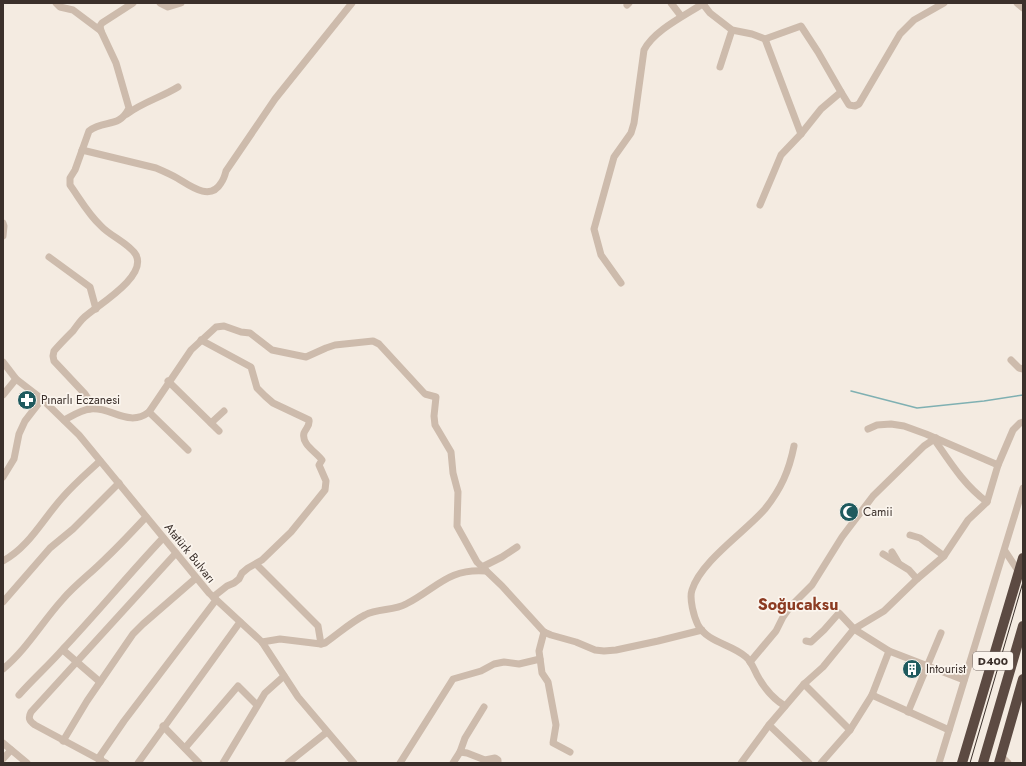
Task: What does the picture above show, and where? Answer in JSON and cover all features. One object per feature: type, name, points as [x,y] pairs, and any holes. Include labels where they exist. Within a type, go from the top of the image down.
[{"type":"highway","name":"D400","points":[[962,760],[1023,558]]},
{"type":"highway","name":"D400","points":[[984,762],[1023,626]]},
{"type":"highway","points":[[1003,761],[1023,679]]},
{"type":"street","points":[[56,3],[60,6],[73,10],[101,32]]},
{"type":"street","points":[[126,115],[129,108],[120,75],[101,32],[100,26],[105,20],[133,3]]},
{"type":"street","points":[[160,3],[168,7],[181,3]]},
{"type":"street","points":[[82,150],[156,168],[167,172],[193,189],[199,191],[212,190],[221,184],[226,171],[275,99],[352,3]]},
{"type":"street","points":[[671,3],[682,16]]},
{"type":"street","points":[[621,282],[601,255],[594,229],[614,156],[631,133],[634,123],[644,50],[651,39],[682,16],[704,3],[710,13],[732,30],[752,34],[765,39],[801,26],[849,105],[855,106],[858,104],[900,34],[914,20],[944,3]]},
{"type":"street","points":[[1017,3],[1023,8]]},
{"type":"street","points":[[720,67],[732,30]]},
{"type":"street","points":[[765,39],[801,134]]},
{"type":"street","points":[[90,409],[89,400],[85,394],[54,361],[54,351],[86,315],[96,309],[131,278],[138,261],[132,249],[102,228],[93,218],[70,184],[70,178],[75,170],[89,131],[98,126],[114,123],[135,108],[161,97],[178,87]]},
{"type":"street","points":[[760,205],[781,155],[822,109],[841,92]]},
{"type":"street","points":[[3,223],[3,236]]},
{"type":"street","points":[[49,257],[90,287],[96,309]]},
{"type":"street","points":[[64,420],[90,409],[110,412],[124,418],[143,417],[149,412],[168,381],[191,350],[216,327],[224,326],[241,332],[250,333],[272,350],[306,358],[335,345],[373,341],[379,344],[425,394],[436,397],[434,416],[435,425],[451,452],[453,473],[458,492],[457,526],[477,562],[502,586],[544,632],[576,642],[595,650],[604,651],[616,650],[702,630]]},
{"type":"street","points":[[102,762],[100,756],[124,721],[215,599],[227,586],[239,579],[242,573],[248,568],[262,560],[291,532],[325,490],[326,481],[320,471],[319,465],[322,460],[306,444],[304,439],[304,432],[309,424],[309,420],[273,403],[257,388],[251,367],[201,340]]},
{"type":"street","points":[[1011,360],[1020,368],[1023,368]]},
{"type":"street","name":"Atatürk Bulvarı","points":[[3,362],[16,379],[42,399],[79,435],[196,578],[215,599],[262,642],[298,697],[354,763]]},
{"type":"street","points":[[3,395],[16,379]]},
{"type":"street","points":[[168,381],[219,431]]},
{"type":"street","points":[[3,477],[14,459],[19,434],[25,421],[42,399]]},
{"type":"street","points":[[211,423],[224,411]]},
{"type":"street","points":[[149,412],[188,450]]},
{"type":"street","points":[[741,763],[768,725],[804,684],[823,667],[854,628],[884,611],[944,556],[968,520],[986,502],[998,465],[1013,430],[1023,422]]},
{"type":"street","points":[[868,429],[877,424],[904,426],[998,465]]},
{"type":"street","points":[[935,439],[962,480],[972,491],[986,502]]},
{"type":"street","points":[[750,662],[776,631],[790,607],[812,584],[838,543],[873,496],[924,446],[935,439]]},
{"type":"street","points":[[785,706],[775,700],[768,693],[761,684],[750,662],[741,653],[712,639],[702,630],[698,625],[692,604],[692,590],[700,574],[714,558],[764,510],[774,496],[790,465],[794,446]]},
{"type":"street","points":[[3,561],[14,555],[25,544],[64,496],[100,461]]},
{"type":"street","points":[[3,602],[50,548],[73,529],[119,484]]},
{"type":"street","points":[[939,763],[1022,492]]},
{"type":"street","points":[[3,669],[28,643],[63,598],[146,517]]},
{"type":"street","points":[[910,535],[920,538],[944,556]]},
{"type":"street","points":[[18,695],[63,650],[126,577],[163,538]]},
{"type":"street","points":[[262,642],[280,639],[321,644],[325,643],[366,614],[406,605],[453,574],[484,569],[517,547]]},
{"type":"street","points":[[1005,551],[1019,572]]},
{"type":"street","points":[[892,552],[900,564]]},
{"type":"street","points":[[102,762],[30,721],[29,717],[31,712],[77,660],[176,553]]},
{"type":"street","points":[[883,554],[909,570],[917,580]]},
{"type":"street","points":[[256,564],[318,626],[321,644]]},
{"type":"street","points":[[63,741],[100,682],[142,624],[196,578]]},
{"type":"street","points":[[806,641],[811,642],[824,630],[838,613],[840,613],[854,628],[889,651],[964,680]]},
{"type":"street","points":[[138,763],[240,622]]},
{"type":"street","points":[[544,632],[538,651],[542,673],[548,682],[556,725],[552,743],[570,752]]},
{"type":"street","points":[[908,712],[942,632]]},
{"type":"street","points":[[63,650],[77,660],[100,682]]},
{"type":"street","points":[[821,763],[850,730],[872,695],[889,651]]},
{"type":"street","points":[[400,763],[453,679],[481,671],[494,664],[504,662],[519,664],[540,659]]},
{"type":"street","points":[[223,763],[265,693],[284,676]]},
{"type":"street","points":[[804,684],[850,730]]},
{"type":"street","points":[[184,748],[238,686],[257,705]]},
{"type":"street","points":[[872,695],[949,730]]},
{"type":"street","points":[[453,763],[460,752],[465,738],[484,707]]},
{"type":"street","points":[[768,725],[809,763]]},
{"type":"street","points":[[164,726],[199,763]]},
{"type":"street","points":[[288,763],[328,732]]},
{"type":"street","points":[[3,743],[27,763]]},
{"type":"street","points":[[3,758],[11,750]]},
{"type":"street","points":[[460,752],[485,760],[494,758],[498,760],[498,763]]},
{"type":"waterway","points":[[851,391],[917,408],[984,401],[1023,395]]},
{"type":"tram line","points":[[970,763],[1023,582]]},
{"type":"place","name":"Pınarlı Eczanesi","points":[[27,400]]},
{"type":"place","name":"Camii","points":[[849,512]]},
{"type":"place","name":"Intourist","points":[[912,669]]},
{"type":"district","name":"Soğucaksu","points":[[798,604]]}]
